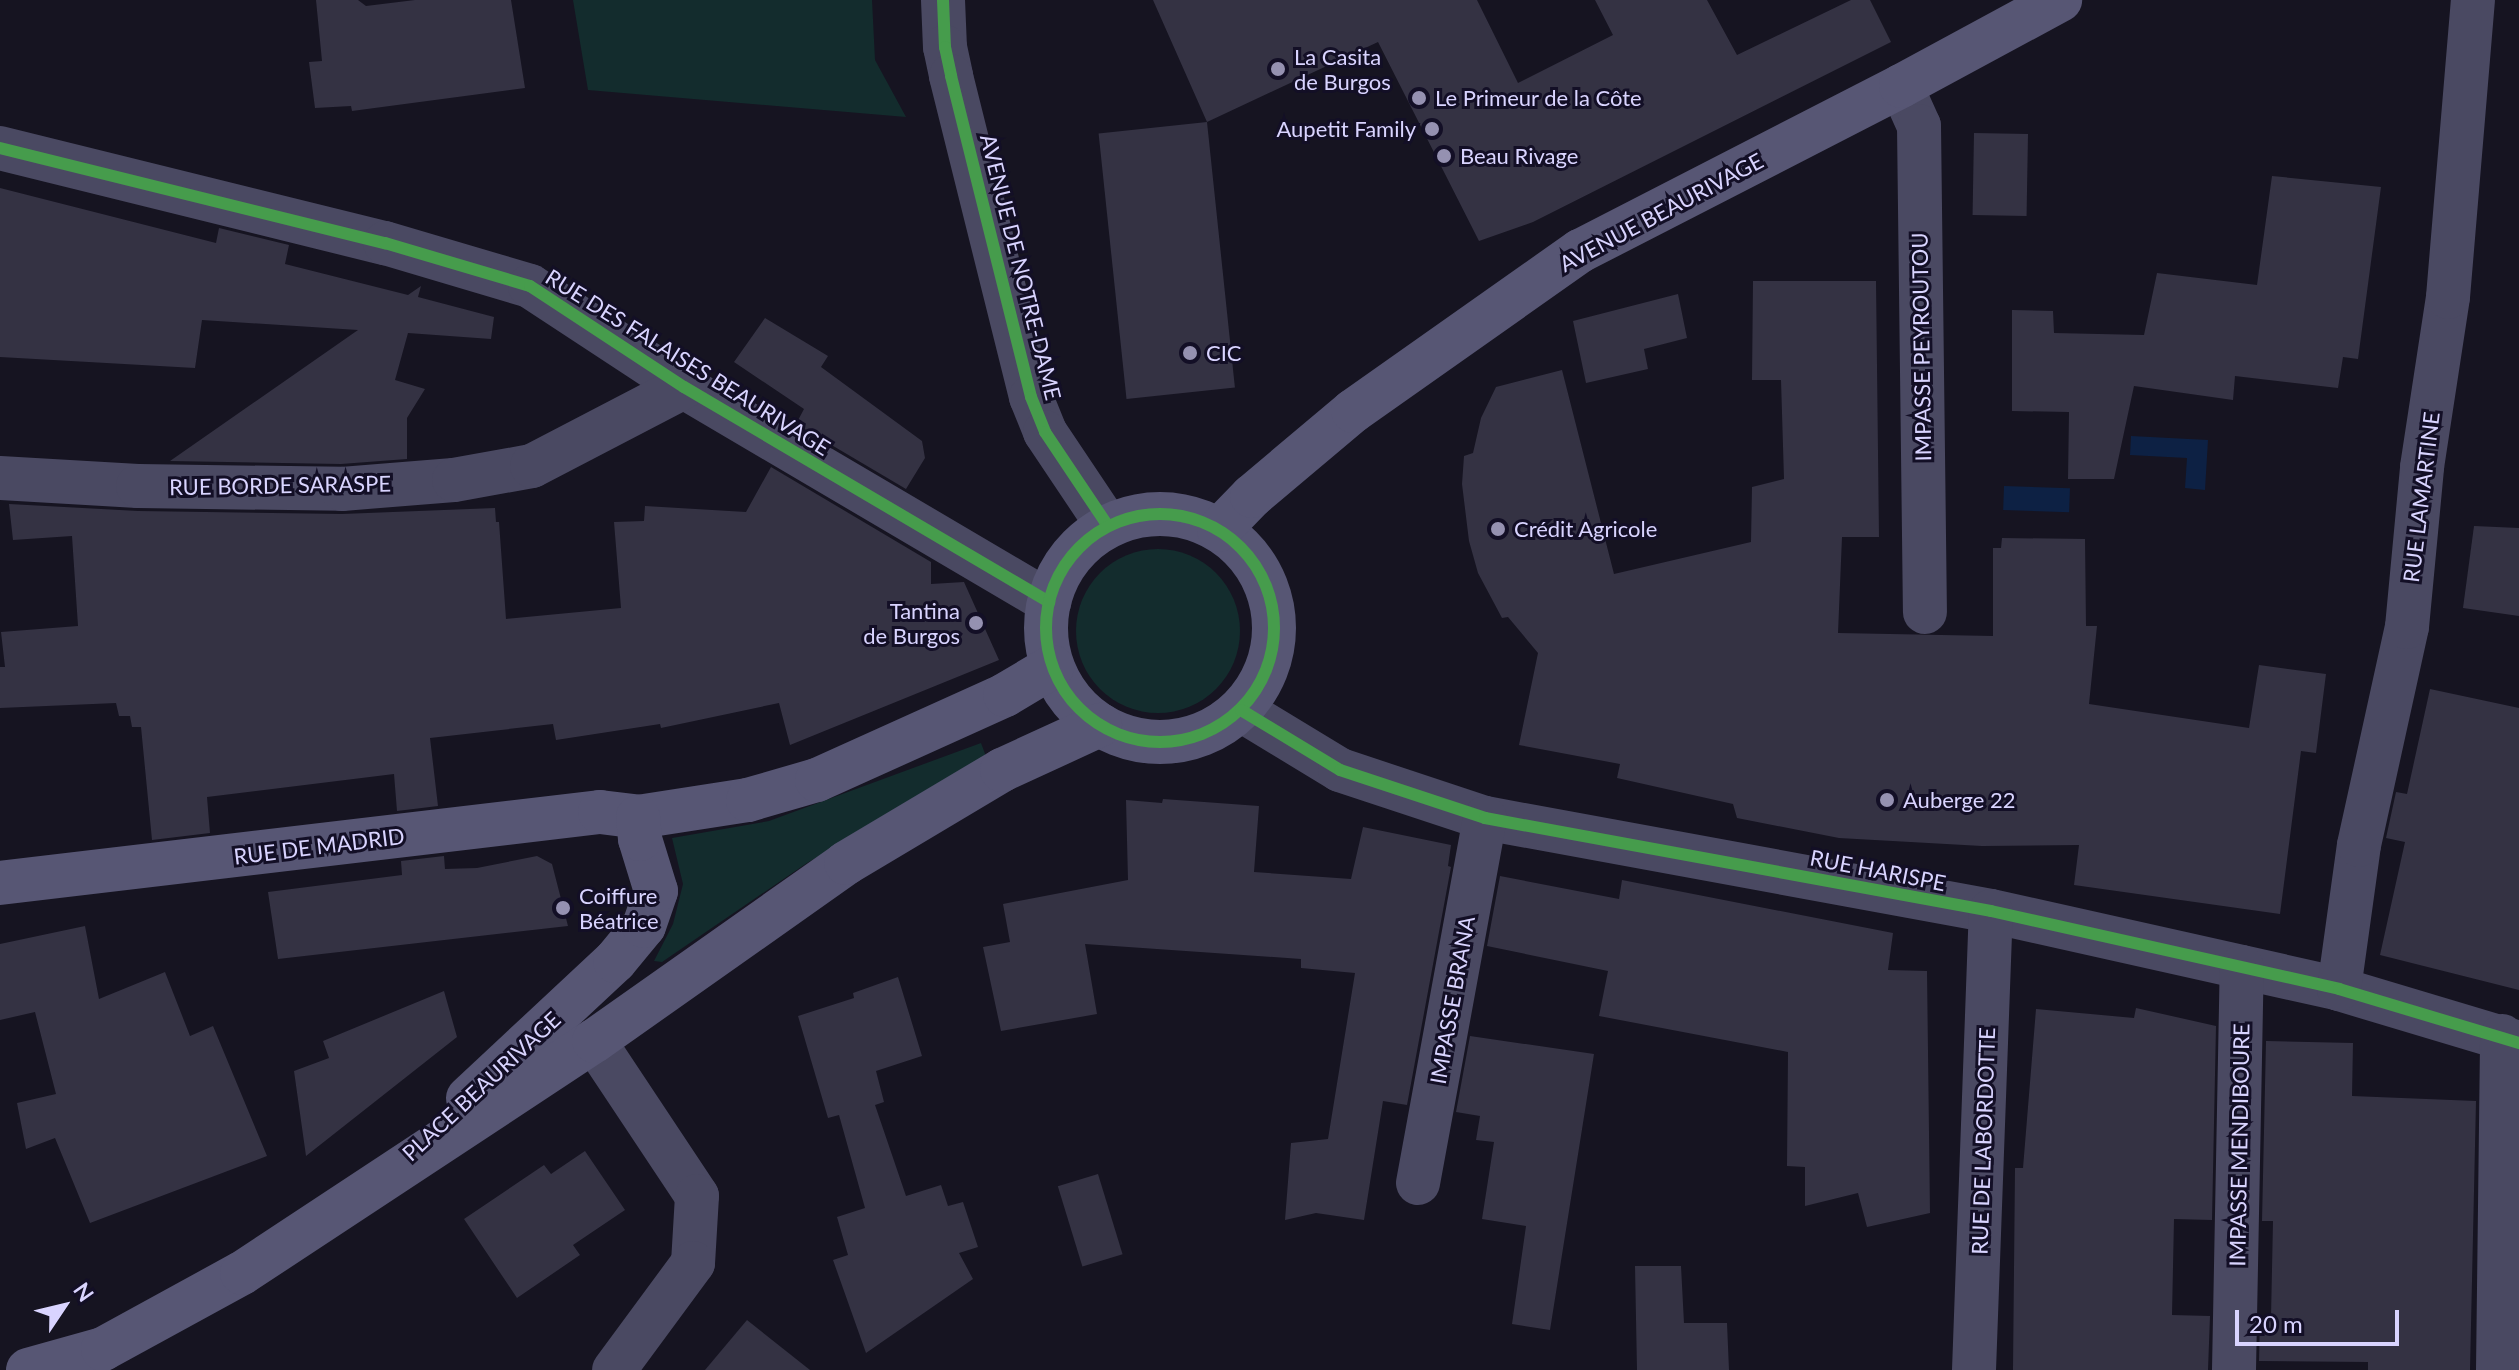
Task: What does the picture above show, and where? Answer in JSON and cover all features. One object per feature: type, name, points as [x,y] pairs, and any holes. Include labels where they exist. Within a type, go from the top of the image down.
[{"type":"main road","name":"AVENUE BEAURIVAGE","points":[[1219,530],[1252,496],[1353,411],[1580,251],[1901,86],[2060,0]]},
{"type":"main road","points":[[1164,514],[1193,519],[1219,530],[1242,549],[1260,572],[1271,600],[1275,630],[1270,659],[1259,686],[1241,710],[1216,729],[1188,739],[1158,743],[1127,738],[1100,725],[1071,700],[1052,667],[1046,634],[1049,602],[1061,571],[1081,545],[1108,526],[1135,517],[1164,514]]},
{"type":"main road","points":[[638,817],[748,800],[817,780],[1005,695],[1052,667]]},
{"type":"main road","name":"PLACE BEAURIVAGE","points":[[385,1176],[594,1041],[846,863],[1002,770],[1100,725]]},
{"type":"main road","name":"RUE DE MADRID","points":[[0,883],[600,812],[638,817]]},
{"type":"main road","name":"PLACE BEAURIVAGE","points":[[385,1176],[615,961],[644,926],[656,891],[640,839],[638,817]]},
{"type":"main road","points":[[28,1370],[103,1349],[174,1312],[242,1273],[385,1176]]},
{"type":"street","name":"AVENUE DE NOTRE-DAME","points":[[943,0],[945,47],[951,76],[1031,397],[1045,432],[1108,526]]},
{"type":"street","name":"RUE LAMARTINE","points":[[2339,989],[2359,845],[2407,627],[2422,467],[2448,297],[2473,0]]},
{"type":"street","name":"IMPASSE PEYROUTOU","points":[[1901,86],[1919,126],[1925,612]]},
{"type":"street","name":"RUE DES FALAISES BEAURIVAGE","points":[[0,148],[385,243],[530,286],[684,387],[1049,602]]},
{"type":"street","name":"RUE BORDE SARASPE","points":[[0,478],[138,486],[342,489],[454,480],[532,466],[684,387]]},
{"type":"street","name":"RUE HARISPE","points":[[1241,710],[1340,770],[1485,818],[1991,911],[2339,989],[2510,1040]]},
{"type":"street","name":"IMPASSE BRANA","points":[[1418,1183],[1485,818]]},
{"type":"street","name":"RUE DE LABORDOTTE","points":[[1974,1370],[1991,911]]},
{"type":"street","name":"IMPASSE MENDIBOURE","points":[[2234,1370],[2242,967]]},
{"type":"street","points":[[2498,1370],[2510,1040]]},
{"type":"street","points":[[594,1041],[697,1196],[693,1263],[614,1370]]},
{"type":"green space","points":[[573,0],[872,0],[875,60],[906,117],[588,90]]},
{"type":"green space","points":[[1158,549],[1189,555],[1216,573],[1234,600],[1240,631],[1234,662],[1216,689],[1189,707],[1158,713],[1127,707],[1100,689],[1082,662],[1076,631],[1082,600],[1100,573],[1127,555]]},
{"type":"green space","points":[[981,743],[987,759],[807,863],[662,962],[654,961],[673,924],[683,884],[672,838],[769,821]]},
{"type":"water","points":[[2131,436],[2208,440],[2205,490],[2185,488],[2187,458],[2130,455]]},
{"type":"water","points":[[2004,486],[2070,488],[2069,512],[2003,510]]},
{"type":"building","points":[[316,0],[358,0],[366,6],[415,0],[511,0],[525,88],[352,111],[351,106],[315,108],[309,62],[322,61]]},
{"type":"building","points":[[1153,0],[1477,0],[1518,83],[1613,35],[1595,0],[1707,0],[1737,55],[1851,0],[1870,0],[1891,42],[1533,222],[1479,241],[1378,42],[1207,122]]},
{"type":"building","points":[[1207,122],[1235,388],[1127,399],[1099,133]]},
{"type":"building","points":[[1974,133],[2028,134],[2027,216],[1973,215]]},
{"type":"building","points":[[2272,176],[2381,187],[2358,359],[2343,357],[2338,388],[2235,376],[2233,400],[2134,386],[2114,479],[2068,479],[2069,412],[2012,411],[2012,310],[2053,311],[2054,333],[2144,335],[2157,273],[2257,285]]},
{"type":"building","points":[[0,188],[216,243],[219,228],[289,245],[285,264],[408,295],[421,286],[418,297],[494,317],[491,339],[408,333],[395,380],[425,389],[407,418],[407,459],[341,464],[170,461],[358,330],[202,320],[195,368],[0,357]]},
{"type":"building","points":[[1753,281],[1876,281],[1879,537],[1842,537],[1838,633],[1993,636],[1993,548],[2001,548],[2002,538],[2085,539],[2086,626],[2097,626],[2089,704],[2249,728],[2259,665],[2326,674],[2316,753],[2301,751],[2280,914],[2074,885],[2079,845],[1982,846],[1839,838],[1737,818],[1733,804],[1617,778],[1620,764],[1519,745],[1538,653],[1508,617],[1502,618],[1478,573],[1469,541],[1462,484],[1464,456],[1473,453],[1481,418],[1496,387],[1562,370],[1614,574],[1751,542],[1752,487],[1784,479],[1781,380],[1752,380]]},
{"type":"building","points":[[1678,294],[1687,338],[1644,349],[1648,369],[1586,383],[1573,321]]},
{"type":"building","points":[[765,318],[828,356],[821,367],[922,441],[925,458],[906,489],[796,424],[804,409],[734,362]]},
{"type":"building","points":[[771,467],[931,562],[931,584],[964,582],[999,660],[790,745],[779,703],[661,728],[660,724],[556,740],[553,724],[430,738],[438,806],[397,811],[394,774],[207,797],[210,833],[152,840],[141,727],[132,727],[130,716],[119,716],[116,703],[0,708],[0,667],[5,667],[1,632],[78,626],[72,536],[13,540],[9,504],[138,511],[342,514],[495,508],[496,522],[499,522],[506,619],[621,608],[614,522],[644,521],[645,506],[746,512]]},
{"type":"building","points":[[2474,526],[2519,528],[2519,616],[2463,608]]},
{"type":"building","points":[[2430,689],[2519,708],[2519,990],[2380,955],[2405,842],[2386,838],[2396,792],[2407,794]]},
{"type":"building","points":[[1163,799],[1259,806],[1254,872],[1351,879],[1363,827],[1451,845],[1448,866],[1451,867],[1407,1105],[1383,1101],[1364,1220],[1316,1213],[1285,1220],[1291,1143],[1328,1139],[1355,973],[1301,968],[1301,959],[1085,944],[1097,1014],[1001,1031],[983,947],[1010,942],[1003,904],[1128,880],[1126,800],[1162,803]]},
{"type":"building","points":[[444,856],[445,869],[477,868],[537,856],[552,864],[568,926],[278,959],[268,892],[402,875],[401,861]]},
{"type":"building","points":[[1500,876],[1619,899],[1622,880],[1893,933],[1888,970],[1927,971],[1930,1213],[1867,1227],[1858,1193],[1805,1206],[1805,1167],[1787,1166],[1788,1052],[1599,1016],[1608,971],[1487,946]]},
{"type":"building","points":[[85,926],[99,999],[165,972],[190,1036],[213,1026],[267,1156],[90,1223],[55,1138],[26,1149],[17,1103],[56,1094],[35,1012],[0,1020],[0,944]]},
{"type":"building","points":[[898,977],[922,1056],[876,1071],[884,1102],[875,1105],[906,1196],[941,1185],[948,1206],[963,1202],[978,1247],[959,1253],[973,1279],[866,1353],[833,1260],[848,1255],[837,1217],[865,1208],[839,1115],[828,1118],[798,1016],[854,998],[853,993]]},
{"type":"building","points":[[444,991],[457,1037],[306,1156],[294,1071],[329,1058],[323,1041]]},
{"type":"building","points":[[2136,1008],[2216,1026],[2212,1220],[2174,1219],[2172,1315],[2210,1316],[2208,1370],[2013,1370],[2015,1168],[2023,1168],[2036,1009],[2134,1018]]},
{"type":"building","points":[[1470,1036],[1594,1054],[1550,1330],[1512,1324],[1526,1226],[1482,1219],[1494,1142],[1476,1140],[1480,1116],[1456,1112]]},
{"type":"building","points":[[2266,1041],[2353,1043],[2352,1096],[2476,1101],[2470,1370],[2368,1370],[2368,1362],[2259,1361],[2260,1317],[2271,1317],[2273,1221],[2262,1221]]},
{"type":"building","points":[[585,1151],[625,1210],[573,1245],[580,1255],[517,1298],[464,1219],[544,1165],[551,1174]]},
{"type":"building","points":[[1098,1174],[1123,1254],[1082,1267],[1058,1186]]},
{"type":"building","points":[[1635,1266],[1681,1266],[1684,1323],[1727,1323],[1729,1370],[1637,1370]]},
{"type":"building","points":[[747,1320],[810,1370],[705,1370]]},
{"type":"cycle path","points":[[943,0],[945,47],[951,76],[1031,397],[1045,432],[1108,526]]},
{"type":"cycle path","points":[[0,148],[385,243],[530,286],[684,387],[1049,602]]},
{"type":"cycle path","points":[[1160,514],[1182,516],[1204,523],[1223,533],[1240,548],[1255,565],[1265,584],[1272,606],[1274,628],[1272,650],[1265,672],[1255,691],[1240,708],[1223,723],[1204,733],[1182,740],[1160,742],[1138,740],[1116,733],[1097,723],[1080,708],[1065,691],[1055,672],[1048,650],[1046,628],[1048,606],[1055,584],[1065,565],[1080,548],[1097,533],[1116,523],[1138,516],[1160,514]]},
{"type":"cycle path","points":[[1241,710],[1340,770],[1485,818],[1991,911],[2339,989],[2519,1043]]},
{"type":"place","name":"La Casita de Burgos","points":[[1278,69]]},
{"type":"place","name":"Le Primeur de la Côte","points":[[1419,98]]},
{"type":"place","name":"Aupetit Family","points":[[1432,129]]},
{"type":"place","name":"Beau Rivage","points":[[1444,156]]},
{"type":"place","name":"CIC","points":[[1190,353]]},
{"type":"place","name":"Crédit Agricole","points":[[1498,529]]},
{"type":"place","name":"Tantina de Burgos","points":[[976,623]]},
{"type":"place","name":"Auberge 22","points":[[1887,800]]},
{"type":"place","name":"Coiffure Béatrice","points":[[563,908]]}]
